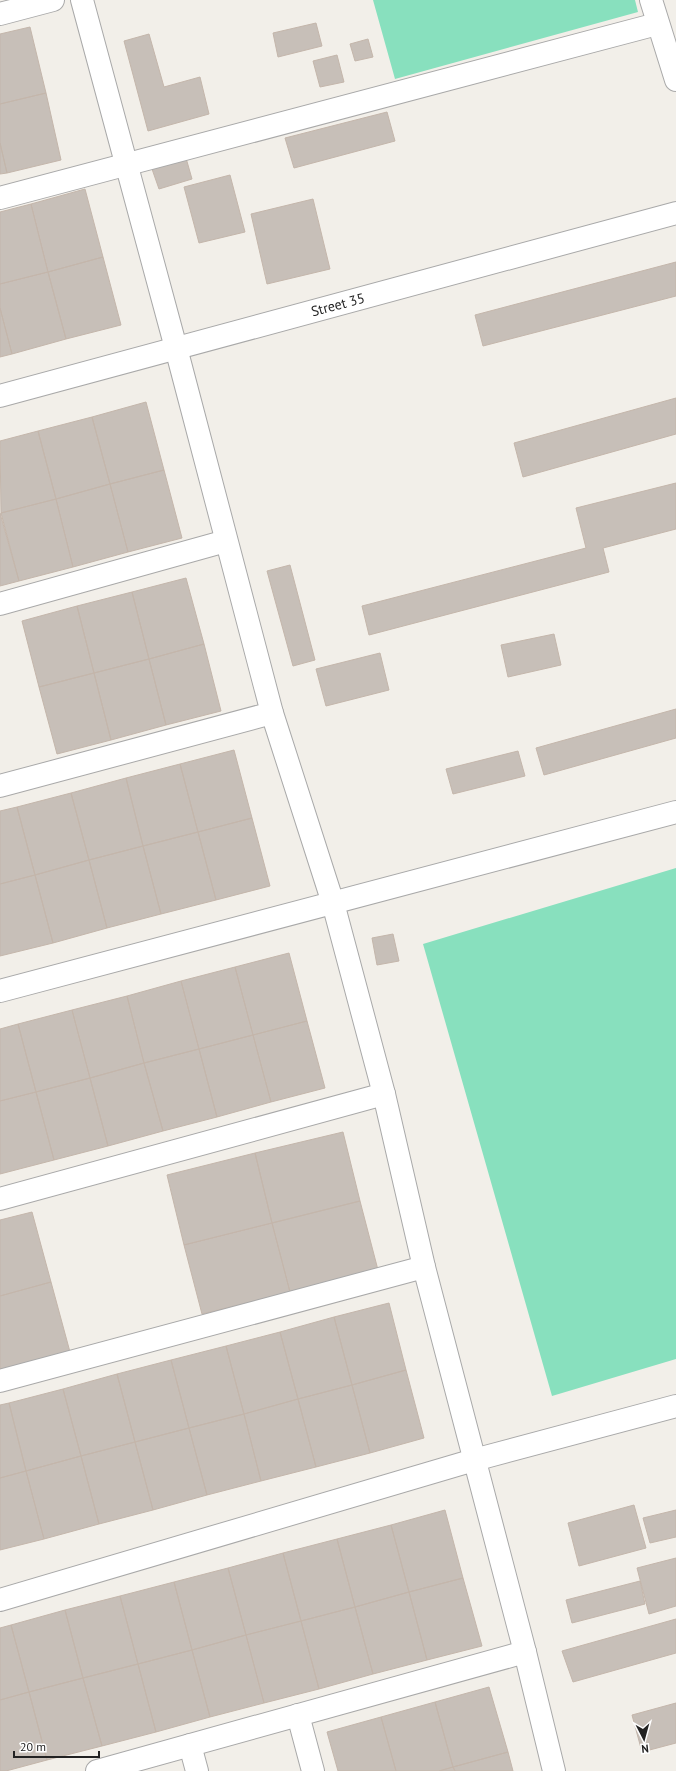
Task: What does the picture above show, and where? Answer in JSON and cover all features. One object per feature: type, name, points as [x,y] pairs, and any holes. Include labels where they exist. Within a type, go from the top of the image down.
[{"type":"street","points":[[0,14],[53,0]]},
{"type":"street","points":[[82,0],[125,165],[176,348],[272,713],[333,903],[384,1094],[424,1267],[525,1652],[554,1771]]},
{"type":"street","points":[[651,0],[657,24],[676,80]]},
{"type":"street","points":[[0,198],[657,24]]},
{"type":"street","name":"Street 35","points":[[0,396],[676,213]]},
{"type":"street","points":[[0,604],[226,541]]},
{"type":"street","points":[[0,786],[272,713]]},
{"type":"street","points":[[0,992],[676,812]]},
{"type":"street","points":[[0,1199],[384,1094]]},
{"type":"street","points":[[0,1381],[424,1267]]},
{"type":"street","points":[[0,1600],[474,1460],[676,1406]]},
{"type":"street","points":[[97,1771],[525,1652]]},
{"type":"street","points":[[298,1715],[313,1771]]},
{"type":"street","points":[[190,1745],[197,1771]]},
{"type":"green space","points":[[373,0],[635,0],[638,12],[395,79]]},
{"type":"green space","points":[[676,868],[676,1359],[552,1396],[423,944]]},
{"type":"building","points":[[316,23],[322,46],[278,57],[273,33]]},
{"type":"building","points":[[30,27],[46,93],[0,104],[0,34]]},
{"type":"building","points":[[149,34],[164,87],[200,77],[209,114],[148,131],[124,41]]},
{"type":"building","points":[[368,39],[373,57],[355,61],[350,44]]},
{"type":"building","points":[[337,55],[344,82],[320,87],[313,61]]},
{"type":"building","points":[[46,93],[61,160],[7,173],[0,143],[0,104]]},
{"type":"building","points":[[387,112],[395,141],[294,168],[285,138]]},
{"type":"building","points":[[0,143],[7,173],[0,174]]},
{"type":"building","points":[[186,158],[192,179],[159,189],[152,169]]},
{"type":"building","points":[[230,175],[245,232],[199,243],[184,187]]},
{"type":"building","points":[[85,189],[103,257],[48,272],[31,204]]},
{"type":"building","points":[[313,199],[330,269],[267,284],[251,214]]},
{"type":"building","points":[[31,204],[48,272],[0,284],[0,212]]},
{"type":"building","points":[[103,257],[121,325],[66,339],[48,272]]},
{"type":"building","points":[[676,262],[676,296],[483,346],[475,315]]},
{"type":"building","points":[[48,272],[66,339],[12,354],[0,308],[0,284]]},
{"type":"building","points":[[0,308],[12,354],[0,357]]},
{"type":"building","points":[[676,398],[676,434],[523,477],[514,443]]},
{"type":"building","points":[[146,402],[164,470],[110,484],[92,417]]},
{"type":"building","points":[[92,417],[110,484],[56,499],[38,431]]},
{"type":"building","points":[[38,431],[56,499],[1,513],[0,441]]},
{"type":"building","points":[[164,470],[182,538],[128,552],[110,484]]},
{"type":"building","points":[[676,483],[676,529],[603,548],[609,572],[369,635],[362,606],[586,548],[576,508]]},
{"type":"building","points":[[110,484],[128,552],[73,567],[56,499]]},
{"type":"building","points":[[56,499],[73,567],[19,581],[1,513]]},
{"type":"building","points":[[0,513],[19,581],[0,586]]},
{"type":"building","points":[[290,565],[315,660],[293,666],[267,571]]},
{"type":"building","points":[[186,578],[204,644],[149,659],[132,592]]},
{"type":"building","points":[[132,592],[149,659],[94,673],[77,606]]},
{"type":"building","points":[[77,606],[94,673],[39,687],[22,621]]},
{"type":"building","points":[[554,634],[561,665],[508,677],[501,645]]},
{"type":"building","points":[[204,644],[221,711],[166,725],[149,659]]},
{"type":"building","points":[[380,653],[389,690],[326,706],[316,669]]},
{"type":"building","points":[[149,659],[166,725],[111,740],[94,673]]},
{"type":"building","points":[[94,673],[111,740],[57,754],[39,687]]},
{"type":"building","points":[[676,709],[676,738],[544,775],[536,748]]},
{"type":"building","points":[[234,750],[252,818],[198,832],[180,764]]},
{"type":"building","points":[[518,751],[525,776],[453,794],[446,769]]},
{"type":"building","points":[[180,764],[198,832],[143,846],[126,778]]},
{"type":"building","points":[[126,778],[143,846],[89,860],[71,793]]},
{"type":"building","points":[[71,793],[89,860],[35,875],[17,807]]},
{"type":"building","points":[[17,807],[35,875],[0,884],[0,811]]},
{"type":"building","points":[[252,818],[270,886],[216,900],[198,832]]},
{"type":"building","points":[[198,832],[216,900],[161,914],[143,846]]},
{"type":"building","points":[[143,846],[161,914],[107,928],[89,860]]},
{"type":"building","points":[[89,860],[107,928],[53,943],[35,875]]},
{"type":"building","points":[[35,875],[53,943],[0,956],[0,884]]},
{"type":"building","points":[[393,934],[399,961],[377,965],[372,938]]},
{"type":"building","points":[[289,953],[307,1021],[253,1035],[235,967]]},
{"type":"building","points":[[235,967],[253,1035],[199,1049],[181,981]]},
{"type":"building","points":[[181,981],[199,1049],[144,1063],[127,996]]},
{"type":"building","points":[[127,996],[144,1063],[90,1078],[72,1010]]},
{"type":"building","points":[[72,1010],[90,1078],[36,1092],[18,1024]]},
{"type":"building","points":[[307,1021],[325,1088],[271,1102],[253,1035]]},
{"type":"building","points":[[18,1024],[36,1092],[0,1101],[0,1029]]},
{"type":"building","points":[[253,1035],[271,1102],[217,1117],[199,1049]]},
{"type":"building","points":[[199,1049],[217,1117],[163,1131],[144,1063]]},
{"type":"building","points":[[144,1063],[163,1131],[108,1146],[90,1078]]},
{"type":"building","points":[[90,1078],[108,1146],[54,1160],[36,1092]]},
{"type":"building","points":[[36,1092],[54,1160],[0,1174],[0,1101]]},
{"type":"building","points":[[343,1132],[360,1201],[272,1223],[255,1153]]},
{"type":"building","points":[[255,1153],[272,1223],[184,1245],[167,1175]]},
{"type":"building","points":[[360,1201],[378,1270],[290,1292],[272,1223]]},
{"type":"building","points":[[32,1212],[51,1282],[0,1296],[0,1220]]},
{"type":"building","points":[[272,1223],[290,1292],[202,1314],[184,1245]]},
{"type":"building","points":[[51,1282],[70,1352],[0,1371],[0,1296]]},
{"type":"building","points":[[389,1303],[406,1370],[352,1385],[334,1317]]},
{"type":"building","points":[[334,1317],[352,1385],[298,1399],[280,1332]]},
{"type":"building","points":[[280,1332],[298,1399],[244,1414],[226,1346]]},
{"type":"building","points":[[226,1346],[244,1414],[189,1428],[171,1360]]},
{"type":"building","points":[[171,1360],[189,1428],[135,1442],[117,1374]]},
{"type":"building","points":[[406,1370],[424,1438],[370,1453],[352,1385]]},
{"type":"building","points":[[117,1374],[135,1442],[81,1456],[63,1389]]},
{"type":"building","points":[[352,1385],[370,1453],[316,1467],[298,1399]]},
{"type":"building","points":[[63,1389],[81,1456],[26,1471],[9,1403]]},
{"type":"building","points":[[298,1399],[316,1467],[261,1481],[244,1414]]},
{"type":"building","points":[[9,1403],[26,1471],[0,1478],[0,1405]]},
{"type":"building","points":[[244,1414],[261,1481],[207,1495],[189,1428]]},
{"type":"building","points":[[189,1428],[207,1495],[153,1510],[135,1442]]},
{"type":"building","points":[[135,1442],[153,1510],[99,1524],[81,1456]]},
{"type":"building","points":[[81,1456],[99,1524],[44,1539],[26,1471]]},
{"type":"building","points":[[26,1471],[44,1539],[0,1550],[0,1478]]},
{"type":"building","points":[[634,1505],[646,1548],[579,1566],[568,1523]]},
{"type":"building","points":[[445,1510],[463,1578],[409,1592],[391,1525]]},
{"type":"building","points":[[676,1510],[676,1537],[650,1543],[643,1518]]},
{"type":"building","points":[[391,1525],[409,1592],[355,1607],[337,1539]]},
{"type":"building","points":[[337,1539],[355,1607],[301,1621],[283,1553]]},
{"type":"building","points":[[283,1553],[301,1621],[246,1635],[228,1568]]},
{"type":"building","points":[[676,1558],[676,1606],[649,1614],[637,1568]]},
{"type":"building","points":[[228,1568],[246,1635],[192,1650],[174,1582]]},
{"type":"building","points":[[463,1578],[482,1646],[427,1660],[409,1592]]},
{"type":"building","points":[[640,1581],[645,1604],[572,1623],[566,1600]]},
{"type":"building","points":[[174,1582],[192,1650],[138,1664],[120,1596]]},
{"type":"building","points":[[409,1592],[427,1660],[373,1674],[355,1607]]},
{"type":"building","points":[[120,1596],[138,1664],[83,1678],[65,1610]]},
{"type":"building","points":[[355,1607],[373,1674],[319,1689],[301,1621]]},
{"type":"building","points":[[65,1610],[83,1678],[29,1692],[11,1625]]},
{"type":"building","points":[[676,1619],[676,1653],[573,1682],[562,1651]]},
{"type":"building","points":[[301,1621],[319,1689],[264,1703],[246,1635]]},
{"type":"building","points":[[11,1625],[29,1692],[0,1700],[0,1628]]},
{"type":"building","points":[[246,1635],[264,1703],[210,1717],[192,1650]]},
{"type":"building","points":[[192,1650],[210,1717],[156,1732],[138,1664]]},
{"type":"building","points":[[138,1664],[156,1732],[102,1746],[83,1678]]},
{"type":"building","points":[[83,1678],[102,1746],[47,1760],[29,1692]]},
{"type":"building","points":[[489,1687],[508,1752],[453,1767],[435,1702]]},
{"type":"building","points":[[29,1692],[47,1760],[6,1771],[0,1771],[0,1700]]},
{"type":"building","points":[[435,1702],[453,1767],[439,1771],[396,1771],[381,1717]]},
{"type":"building","points":[[676,1703],[676,1743],[642,1752],[632,1715]]},
{"type":"building","points":[[381,1717],[396,1771],[338,1771],[327,1732]]},
{"type":"building","points":[[508,1752],[513,1771],[455,1771],[453,1767]]},
{"type":"building","points":[[453,1767],[455,1771],[439,1771]]}]
